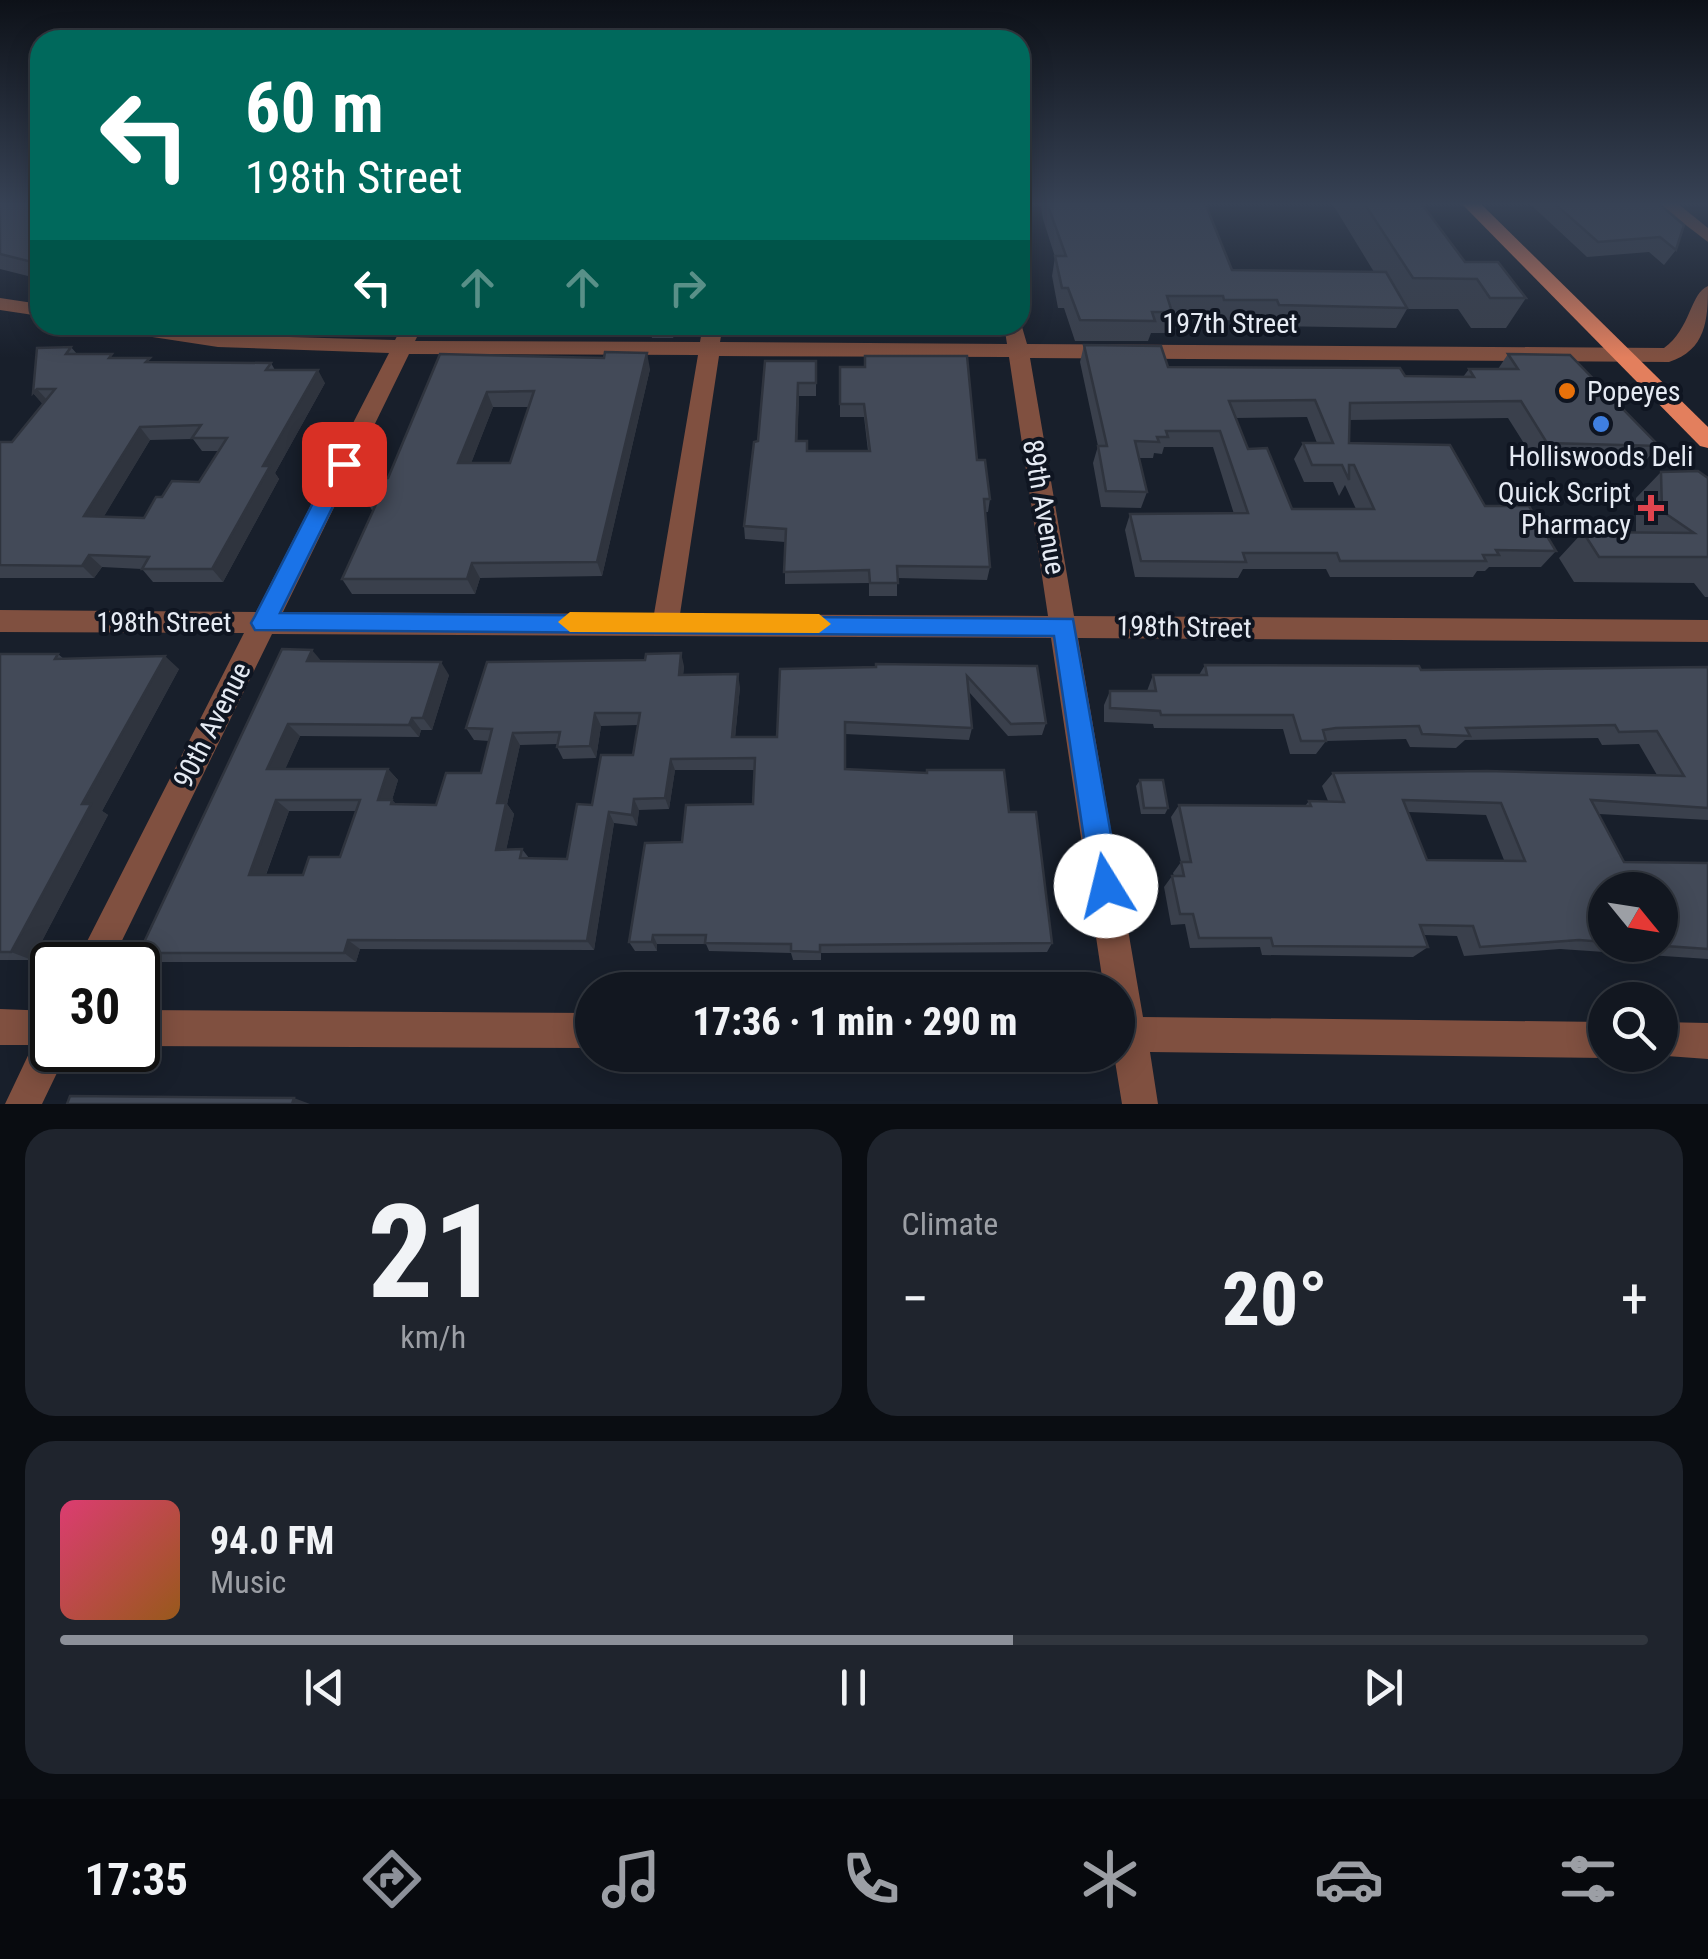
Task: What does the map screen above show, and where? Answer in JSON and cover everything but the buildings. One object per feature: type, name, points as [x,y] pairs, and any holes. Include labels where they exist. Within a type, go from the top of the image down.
[{"type":"main road","points":[[1522,255],[1708,440]]},
{"type":"street","name":"197th Street","points":[[179,335],[218,341],[408,336],[1016,337],[1669,355],[1691,339],[1708,292]]},
{"type":"street","points":[[0,304],[30,308]]},
{"type":"street","name":"90th Avenue","points":[[104,942],[408,336]]},
{"type":"street","points":[[666,622],[711,336]]},
{"type":"street","name":"89th Avenue","points":[[1016,337],[1064,626],[1114,972]]},
{"type":"street","name":"198th Street","points":[[0,621],[1708,631]]},
{"type":"street","points":[[0,1027],[30,1028]]},
{"type":"street","points":[[160,1028],[575,1031]]},
{"type":"street","points":[[1135,1034],[1588,1040]]},
{"type":"street","points":[[1678,1040],[1708,1041]]},
{"type":"street","points":[[24,1104],[39,1072]]},
{"type":"street","name":"89th Avenue","points":[[1132,1072],[1140,1104]]},
{"type":"slow traffic","points":[[570,622],[819,624]]},
{"type":"place","name":"Popeyes","points":[[1567,391]]},
{"type":"place","name":"Holliswoods Deli","points":[[1601,424]]},
{"type":"place","name":"Quick Script Pharmacy","points":[[1651,508]]},
{"type":"route","points":[[344,464],[264,623],[1064,626],[1106,886]]}]
